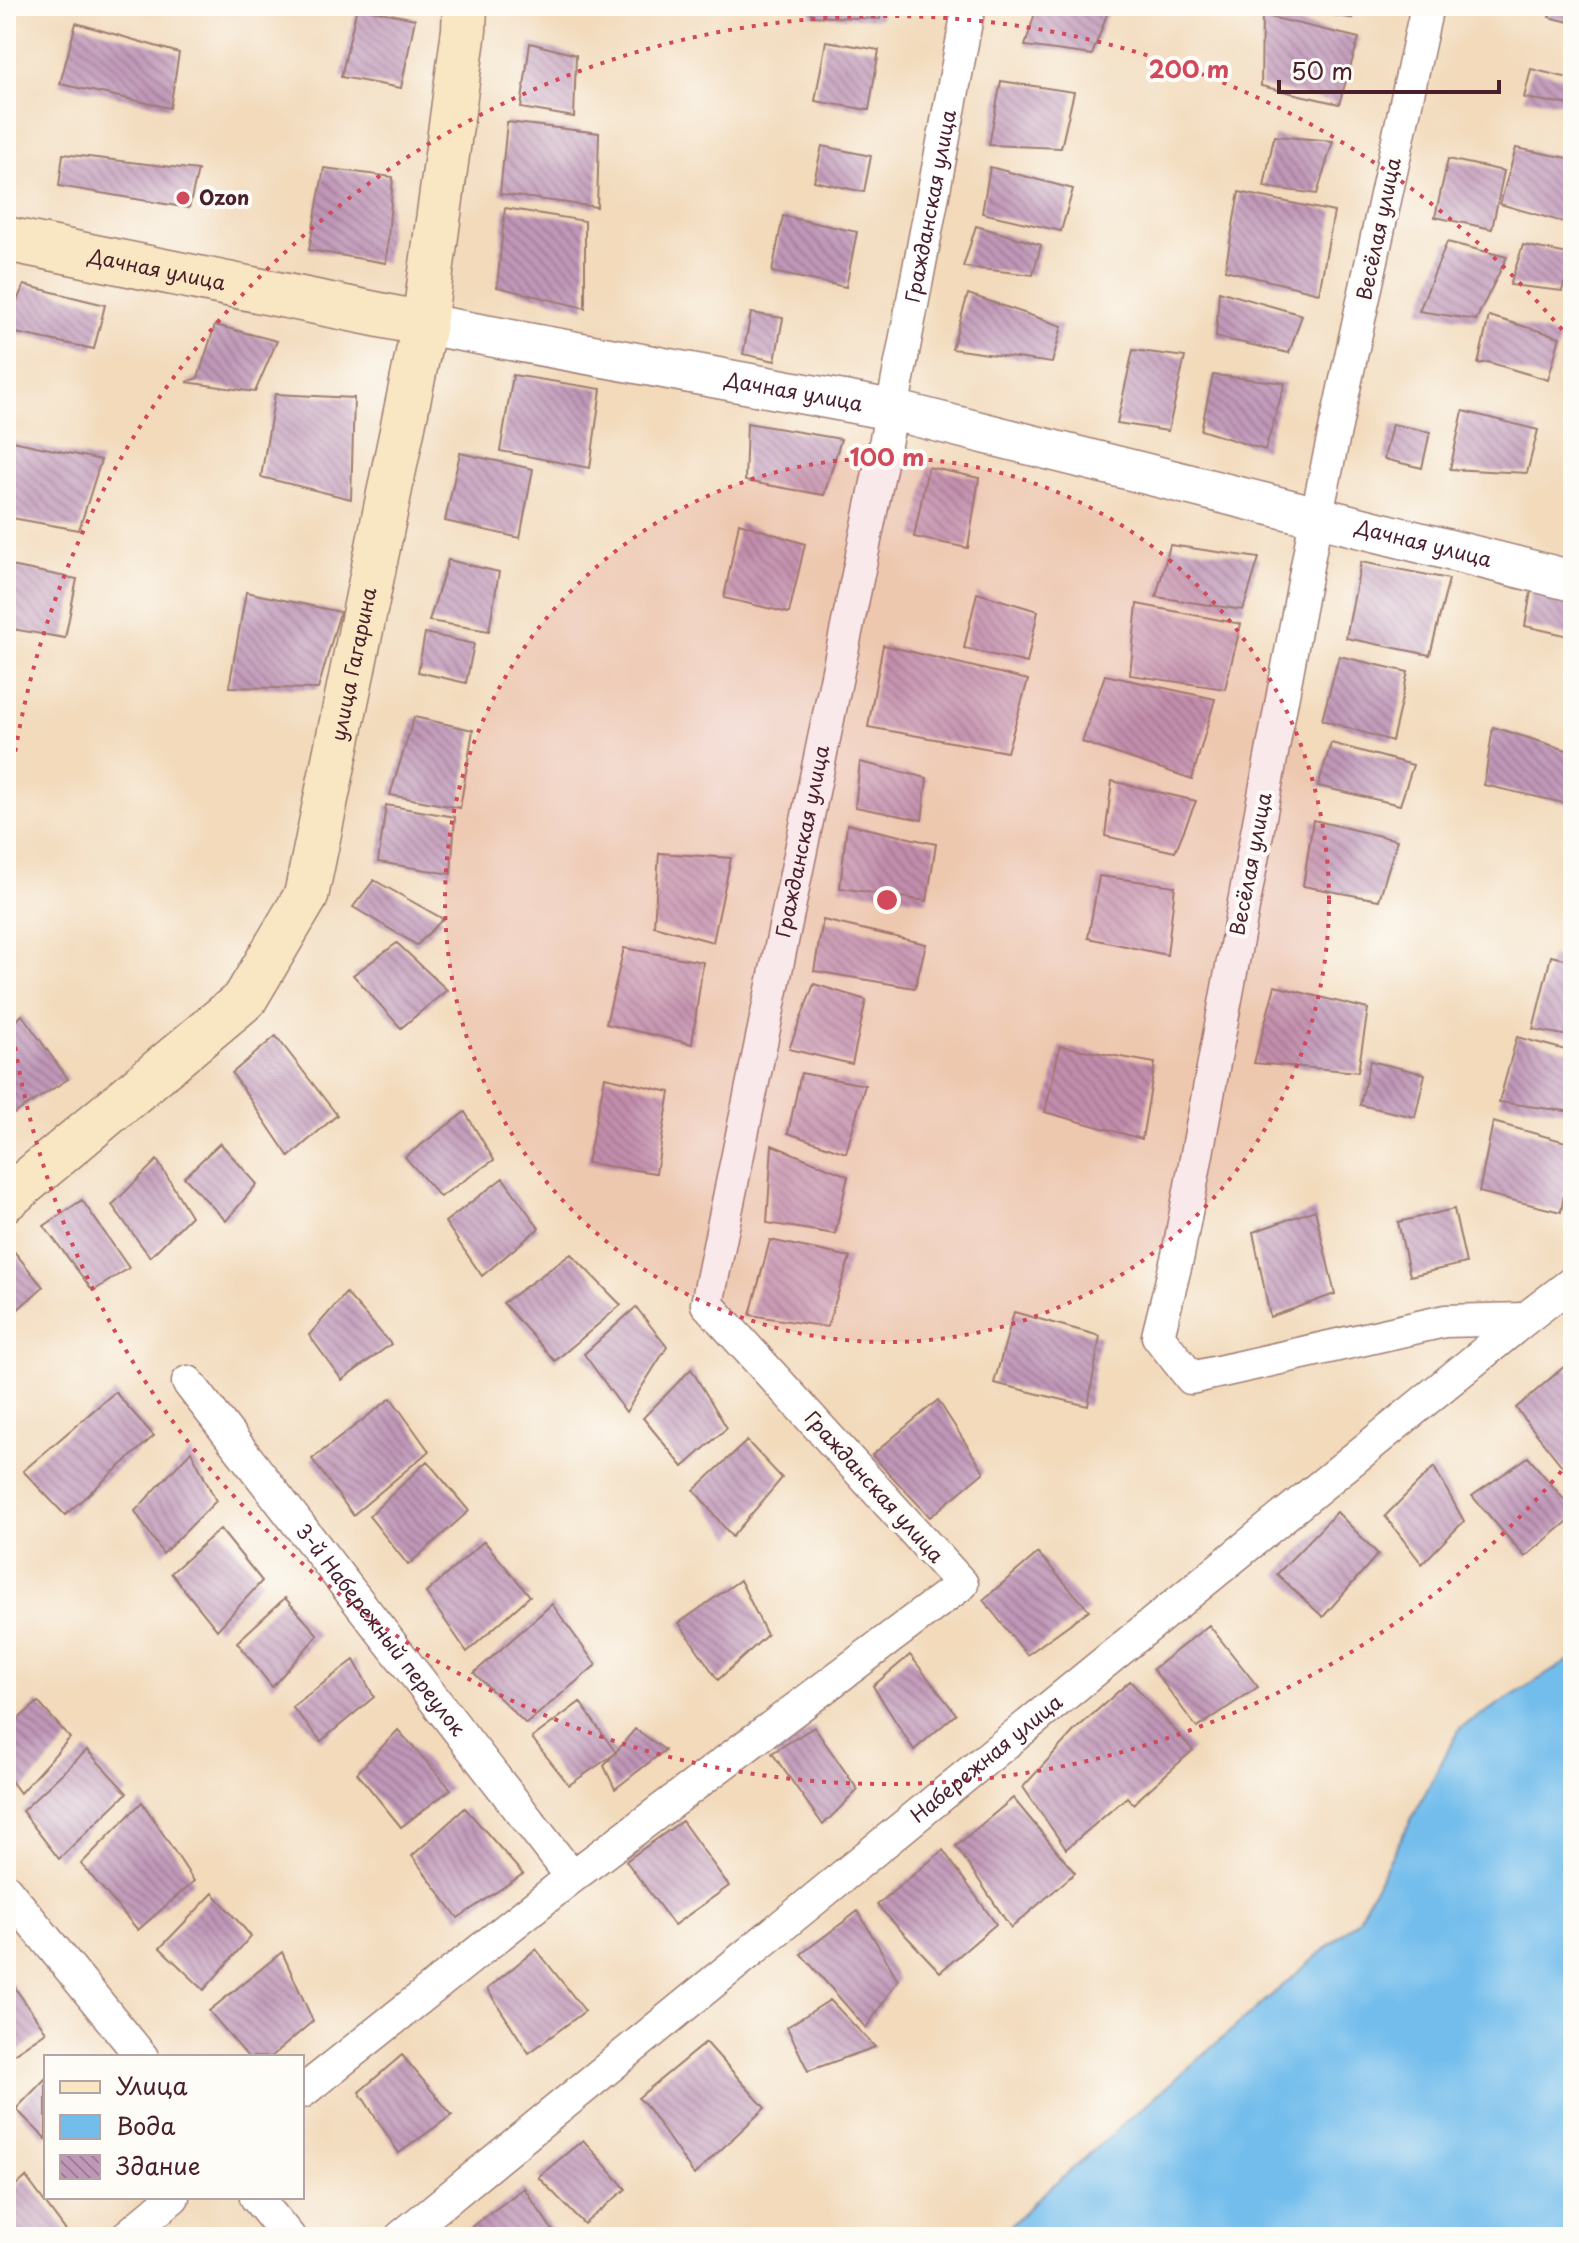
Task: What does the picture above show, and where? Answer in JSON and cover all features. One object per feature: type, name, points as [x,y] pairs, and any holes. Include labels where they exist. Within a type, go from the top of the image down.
[{"type":"main road","name":"улица Гагарина","points":[[6,1199],[245,999],[306,896],[424,324],[465,6]]},
{"type":"main road","name":"Дачная улица","points":[[6,239],[424,324]]},
{"type":"street","name":"Весёлая улица","points":[[1427,6],[1316,518],[1178,1255],[1158,1336],[1191,1378],[1445,1321],[1525,1319]]},
{"type":"street","name":"Гражданская улица","points":[[572,1877],[962,1584],[707,1304],[892,410],[964,14]]},
{"type":"street","name":"Дачная улица","points":[[424,324],[892,410],[1573,581]]},
{"type":"street","name":"Набережная улица","points":[[401,2237],[1573,1282]]},
{"type":"street","name":"3-й Набережный переулок","points":[[188,1382],[572,1877]]},
{"type":"street","points":[[304,2090],[572,1877]]},
{"type":"street","points":[[6,1890],[140,2055]]},
{"type":"street","points":[[126,2237],[171,2199]]},
{"type":"street","points":[[258,2199],[289,2237]]},
{"type":"water","points":[[1573,1658],[1573,2237],[999,2237],[1033,2203],[1357,1921],[1460,1728]]},
{"type":"building","points":[[812,6],[881,6],[880,19],[811,16]]},
{"type":"building","points":[[1037,6],[1110,6],[1092,55],[1025,46]]},
{"type":"building","points":[[1287,6],[1355,6],[1352,18]]},
{"type":"building","points":[[1552,6],[1573,6],[1573,23],[1549,17]]},
{"type":"building","points":[[357,7],[415,19],[401,88],[341,77]]},
{"type":"building","points":[[1262,15],[1359,38],[1339,104],[1261,86]]},
{"type":"building","points":[[76,23],[179,53],[170,108],[60,84]]},
{"type":"building","points":[[826,41],[879,50],[869,110],[815,101]]},
{"type":"building","points":[[530,43],[576,55],[574,117],[521,108]]},
{"type":"building","points":[[1531,69],[1573,79],[1573,105],[1524,98]]},
{"type":"building","points":[[1001,81],[1074,92],[1061,148],[989,145]]},
{"type":"building","points":[[507,122],[599,133],[597,207],[500,194]]},
{"type":"building","points":[[1274,136],[1333,141],[1317,194],[1264,187]]},
{"type":"building","points":[[822,146],[871,156],[864,192],[814,181]]},
{"type":"building","points":[[1516,148],[1573,159],[1573,225],[1500,204]]},
{"type":"building","points":[[63,154],[198,170],[189,208],[59,186]]},
{"type":"building","points":[[1448,159],[1504,171],[1492,229],[1435,217]]},
{"type":"building","points":[[990,167],[1073,189],[1061,231],[982,213]]},
{"type":"building","points":[[324,168],[393,177],[386,263],[309,250]]},
{"type":"building","points":[[1239,192],[1334,212],[1319,293],[1225,270]]},
{"type":"building","points":[[505,208],[585,221],[585,308],[497,287]]},
{"type":"building","points":[[783,216],[857,232],[846,287],[772,272]]},
{"type":"building","points":[[976,226],[1041,245],[1033,275],[963,267]]},
{"type":"building","points":[[1447,242],[1507,257],[1476,320],[1419,311]]},
{"type":"building","points":[[1523,245],[1573,255],[1562,291],[1510,285]]},
{"type":"building","points":[[24,285],[105,305],[94,349],[6,331]]},
{"type":"building","points":[[1219,291],[1302,315],[1289,353],[1216,337]]},
{"type":"building","points":[[968,294],[1062,326],[1052,363],[952,349]]},
{"type":"building","points":[[751,313],[783,318],[775,361],[743,354]]},
{"type":"building","points":[[1489,316],[1560,337],[1548,380],[1488,362],[1478,364]]},
{"type":"building","points":[[215,325],[277,341],[255,392],[186,382],[198,378]]},
{"type":"building","points":[[1133,350],[1185,357],[1168,431],[1117,423]]},
{"type":"building","points":[[513,375],[601,389],[590,468],[500,451]]},
{"type":"building","points":[[1213,375],[1285,383],[1265,450],[1201,430]]},
{"type":"building","points":[[275,394],[354,398],[351,499],[261,477]]},
{"type":"building","points":[[1463,411],[1538,430],[1527,473],[1450,469]]},
{"type":"building","points":[[747,423],[841,439],[824,495],[745,481]]},
{"type":"building","points":[[1392,424],[1430,432],[1422,468],[1384,459]]},
{"type":"building","points":[[8,440],[101,460],[79,530],[6,517]]},
{"type":"building","points":[[460,453],[533,469],[520,538],[445,521]]},
{"type":"building","points":[[928,467],[979,478],[968,548],[914,537]]},
{"type":"building","points":[[739,523],[805,544],[789,613],[724,598]]},
{"type":"building","points":[[1170,545],[1259,558],[1243,610],[1156,597]]},
{"type":"building","points":[[448,560],[499,572],[489,631],[429,621]]},
{"type":"building","points":[[1361,562],[1449,579],[1430,655],[1346,638]]},
{"type":"building","points":[[6,565],[77,579],[65,638],[6,628]]},
{"type":"building","points":[[1531,591],[1573,600],[1573,637],[1525,626]]},
{"type":"building","points":[[246,592],[340,612],[318,689],[229,687]]},
{"type":"building","points":[[977,593],[1038,611],[1027,663],[964,648]]},
{"type":"building","points":[[1137,604],[1241,624],[1225,689],[1130,675]]},
{"type":"building","points":[[425,633],[474,644],[466,683],[418,672]]},
{"type":"building","points":[[883,645],[1028,680],[1007,752],[868,727]]},
{"type":"building","points":[[1339,656],[1408,672],[1392,741],[1322,720]]},
{"type":"building","points":[[1105,675],[1215,699],[1192,779],[1082,742]]},
{"type":"building","points":[[414,717],[473,730],[460,808],[390,795]]},
{"type":"building","points":[[1493,727],[1573,752],[1573,805],[1484,785]]},
{"type":"building","points":[[1331,743],[1413,765],[1400,805],[1318,786]]},
{"type":"building","points":[[860,762],[927,778],[922,820],[855,807]]},
{"type":"building","points":[[1112,781],[1196,801],[1175,852],[1105,836]]},
{"type":"building","points":[[386,805],[455,817],[451,874],[378,862]]},
{"type":"building","points":[[1313,820],[1397,840],[1379,900],[1303,886]]},
{"type":"building","points":[[847,824],[936,844],[927,901],[840,888]]},
{"type":"building","points":[[659,853],[731,858],[713,942],[654,926]]},
{"type":"building","points":[[1099,876],[1175,886],[1167,955],[1088,938]]},
{"type":"building","points":[[374,880],[443,919],[417,945],[353,907]]},
{"type":"building","points":[[823,920],[926,944],[915,988],[814,971]]},
{"type":"building","points":[[397,943],[447,990],[401,1028],[353,975]]},
{"type":"building","points":[[624,948],[703,962],[692,1044],[606,1024]]},
{"type":"building","points":[[1551,956],[1573,961],[1573,1037],[1533,1029]]},
{"type":"building","points":[[814,984],[866,1000],[852,1064],[789,1049]]},
{"type":"building","points":[[1275,986],[1368,1009],[1358,1072],[1254,1063]]},
{"type":"building","points":[[22,1015],[68,1079],[6,1119],[6,1031]]},
{"type":"building","points":[[276,1036],[337,1115],[289,1157],[232,1073]]},
{"type":"building","points":[[1517,1037],[1573,1052],[1573,1112],[1499,1102]]},
{"type":"building","points":[[1060,1046],[1155,1063],[1142,1139],[1045,1112]]},
{"type":"building","points":[[1370,1061],[1425,1074],[1415,1117],[1360,1105]]},
{"type":"building","points":[[801,1073],[865,1085],[846,1153],[788,1133]]},
{"type":"building","points":[[605,1077],[670,1092],[656,1173],[587,1163]]},
{"type":"building","points":[[465,1112],[494,1160],[440,1197],[405,1157]]},
{"type":"building","points":[[1493,1122],[1573,1144],[1561,1212],[1479,1192]]},
{"type":"building","points":[[220,1143],[257,1184],[226,1221],[184,1177]]},
{"type":"building","points":[[772,1145],[848,1176],[835,1234],[767,1223]]},
{"type":"building","points":[[157,1160],[191,1216],[150,1257],[112,1205]]},
{"type":"building","points":[[503,1178],[539,1228],[482,1276],[445,1222]]},
{"type":"building","points":[[82,1200],[129,1268],[93,1291],[44,1226]]},
{"type":"building","points":[[1454,1209],[1466,1263],[1410,1276],[1398,1222]]},
{"type":"building","points":[[1315,1210],[1335,1294],[1270,1317],[1253,1232]]},
{"type":"building","points":[[770,1240],[850,1257],[827,1327],[750,1315]]},
{"type":"building","points":[[8,1244],[43,1287],[6,1320],[6,1246]]},
{"type":"building","points":[[571,1254],[621,1305],[555,1361],[503,1303]]},
{"type":"building","points":[[346,1293],[391,1344],[342,1380],[309,1335]]},
{"type":"building","points":[[636,1307],[667,1347],[626,1412],[584,1354]]},
{"type":"building","points":[[1014,1312],[1100,1336],[1088,1406],[994,1383]]},
{"type":"building","points":[[1566,1365],[1573,1373],[1573,1465],[1566,1471],[1516,1408]]},
{"type":"building","points":[[691,1369],[727,1428],[683,1467],[643,1418]]},
{"type":"building","points":[[115,1392],[154,1436],[65,1515],[23,1471]]},
{"type":"building","points":[[391,1398],[429,1451],[353,1515],[312,1459]]},
{"type":"building","points":[[938,1400],[984,1472],[930,1517],[872,1455]]},
{"type":"building","points":[[747,1441],[782,1478],[732,1537],[694,1490]]},
{"type":"building","points":[[191,1451],[216,1501],[163,1554],[135,1511]]},
{"type":"building","points":[[1528,1457],[1573,1510],[1573,1517],[1525,1557],[1472,1496]]},
{"type":"building","points":[[427,1461],[469,1511],[408,1565],[369,1516]]},
{"type":"building","points":[[1434,1467],[1464,1521],[1422,1564],[1385,1516]]},
{"type":"building","points":[[1337,1512],[1378,1554],[1323,1617],[1277,1574]]},
{"type":"building","points":[[220,1529],[262,1581],[217,1630],[171,1573]]},
{"type":"building","points":[[484,1541],[530,1596],[467,1652],[426,1593]]},
{"type":"building","points":[[1038,1553],[1089,1610],[1027,1655],[983,1600]]},
{"type":"building","points":[[740,1580],[767,1635],[718,1680],[679,1623]]},
{"type":"building","points":[[285,1598],[318,1635],[272,1687],[237,1642]]},
{"type":"building","points":[[552,1604],[596,1665],[526,1724],[474,1673]]},
{"type":"building","points":[[1209,1625],[1258,1687],[1197,1728],[1153,1669]]},
{"type":"building","points":[[910,1655],[956,1714],[914,1750],[873,1686]]},
{"type":"building","points":[[354,1660],[374,1697],[321,1741],[292,1707]]},
{"type":"building","points":[[1130,1681],[1193,1750],[1133,1804],[1127,1797],[1066,1849],[1023,1787],[1074,1731]]},
{"type":"building","points":[[38,1702],[70,1738],[20,1793],[6,1774],[6,1730]]},
{"type":"building","points":[[580,1702],[616,1753],[569,1785],[532,1738]]},
{"type":"building","points":[[814,1727],[858,1790],[823,1825],[772,1753]]},
{"type":"building","points":[[635,1729],[665,1750],[615,1789],[604,1766]]},
{"type":"building","points":[[398,1730],[451,1789],[401,1827],[357,1773]]},
{"type":"building","points":[[87,1750],[127,1793],[59,1859],[22,1811]]},
{"type":"building","points":[[1013,1798],[1075,1873],[1011,1928],[956,1846]]},
{"type":"building","points":[[142,1802],[194,1881],[138,1930],[81,1864]]},
{"type":"building","points":[[465,1808],[523,1874],[458,1918],[412,1856]]},
{"type":"building","points":[[682,1821],[729,1886],[674,1925],[626,1861]]},
{"type":"building","points":[[943,1850],[996,1924],[940,1972],[877,1905]]},
{"type":"building","points":[[213,1893],[251,1936],[204,1990],[160,1948]]},
{"type":"building","points":[[858,1911],[898,1980],[866,2028],[801,1954]]},
{"type":"building","points":[[536,1949],[585,2011],[529,2053],[487,1989]]},
{"type":"building","points":[[282,1952],[313,2021],[273,2055],[246,2055],[209,2011]]},
{"type":"building","points":[[6,1975],[46,2032],[6,2059]]},
{"type":"building","points":[[830,2000],[875,2047],[808,2071],[787,2027]]},
{"type":"building","points":[[706,2042],[765,2108],[694,2175],[638,2098]]},
{"type":"building","points":[[402,2055],[452,2115],[399,2153],[359,2092]]},
{"type":"building","points":[[44,2080],[44,2137],[16,2109]]},
{"type":"building","points":[[583,2140],[626,2189],[584,2224],[538,2177]]},
{"type":"building","points":[[26,2177],[66,2231],[56,2237],[6,2237],[6,2195]]},
{"type":"building","points":[[524,2188],[557,2237],[471,2237],[466,2231]]},
{"type":"place","name":"Ozon","points":[[183,198]]}]
